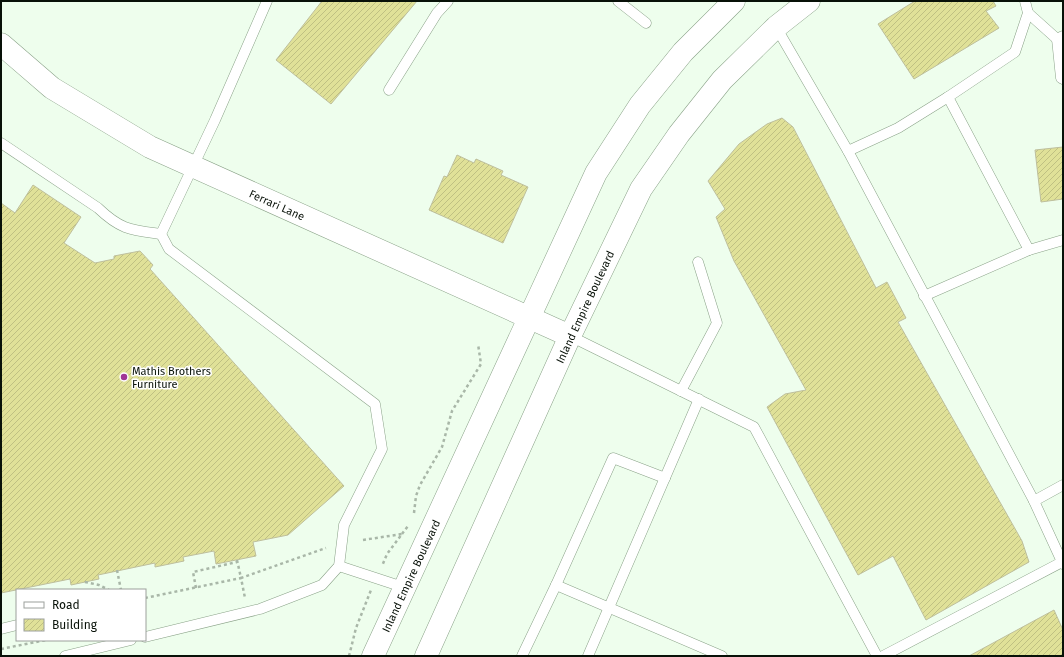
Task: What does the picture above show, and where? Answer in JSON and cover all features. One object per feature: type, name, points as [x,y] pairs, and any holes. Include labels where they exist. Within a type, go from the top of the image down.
[{"type":"main road","name":"Inland Empire Boulevard","points":[[373,656],[406,588],[528,318],[596,173],[640,105],[683,52],[734,1]]},
{"type":"main road","name":"Inland Empire Boulevard","points":[[426,656],[570,336],[641,189],[679,134],[722,80],[776,27],[809,1]]},
{"type":"main road","name":"Ferrari Lane","points":[[1,44],[52,88],[150,148],[570,336]]},
{"type":"lane","points":[[161,234],[193,167],[267,1]]},
{"type":"lane","points":[[388,90],[437,13],[448,1]]},
{"type":"lane","points":[[618,1],[646,23]]},
{"type":"lane","points":[[848,151],[898,128],[948,97],[1015,52],[1028,13],[1025,1]]},
{"type":"lane","points":[[1028,13],[1061,39],[1061,78],[1063,79]]},
{"type":"lane","points":[[776,27],[848,151],[924,296],[982,401],[1063,562],[883,656]]},
{"type":"lane","points":[[948,97],[1029,250]]},
{"type":"lane","points":[[1,143],[98,208],[112,222],[131,230],[161,234]]},
{"type":"lane","points":[[146,637],[260,609],[322,585],[339,566],[344,525],[382,449],[375,404],[169,249],[161,234]]},
{"type":"lane","points":[[924,296],[1029,250],[1063,240]]},
{"type":"lane","points":[[681,391],[717,323],[698,262]]},
{"type":"lane","points":[[570,336],[754,426],[877,656]]},
{"type":"lane","points":[[588,656],[699,399]]},
{"type":"lane","points":[[522,656],[556,586],[613,458],[665,478]]},
{"type":"lane","points":[[1034,502],[1063,485]]},
{"type":"lane","points":[[339,566],[406,588]]},
{"type":"lane","points":[[556,586],[722,656]]},
{"type":"lane","points":[[1,628],[16,625]]},
{"type":"lane","points":[[65,656],[116,642]]},
{"type":"path","points":[[414,515],[416,496],[420,485],[442,447],[452,411],[481,364],[478,344]]},
{"type":"path","points":[[402,534],[409,524]]},
{"type":"path","points":[[146,598],[241,578],[326,548]]},
{"type":"path","points":[[196,588],[194,572],[237,561],[247,612]]},
{"type":"path","points":[[117,570],[121,589]]},
{"type":"path","points":[[85,582],[99,585],[107,589]]},
{"type":"path","points":[[1,649],[41,641]]},
{"type":"building","points":[[322,1],[417,1],[331,104],[276,60]]},
{"type":"building","points":[[915,1],[993,1],[996,6],[986,11],[999,28],[914,79],[878,24]]},
{"type":"building","points":[[782,118],[793,127],[876,288],[887,282],[906,318],[898,322],[1022,541],[1029,562],[926,620],[893,556],[858,575],[767,407],[785,394],[806,390],[734,261],[716,217],[725,209],[708,181],[739,144],[767,124]]},
{"type":"building","points":[[1063,147],[1063,199],[1041,202],[1035,150]]},
{"type":"building","points":[[457,155],[474,163],[476,159],[503,171],[501,175],[528,187],[503,243],[429,210],[444,176],[447,177]]},
{"type":"building","name":"Mathis Brothers Furniture","points":[[33,185],[81,217],[64,243],[95,263],[114,259],[114,256],[140,251],[153,265],[150,269],[344,486],[288,535],[253,542],[256,556],[216,564],[214,551],[183,557],[184,561],[155,567],[155,563],[98,575],[99,579],[71,585],[70,579],[1,593],[1,203],[15,213]]},
{"type":"building","points":[[1054,610],[1063,630],[1063,656],[969,656]]},
{"type":"place","name":"Mathis Brothers Furniture","points":[[124,377]]}]
